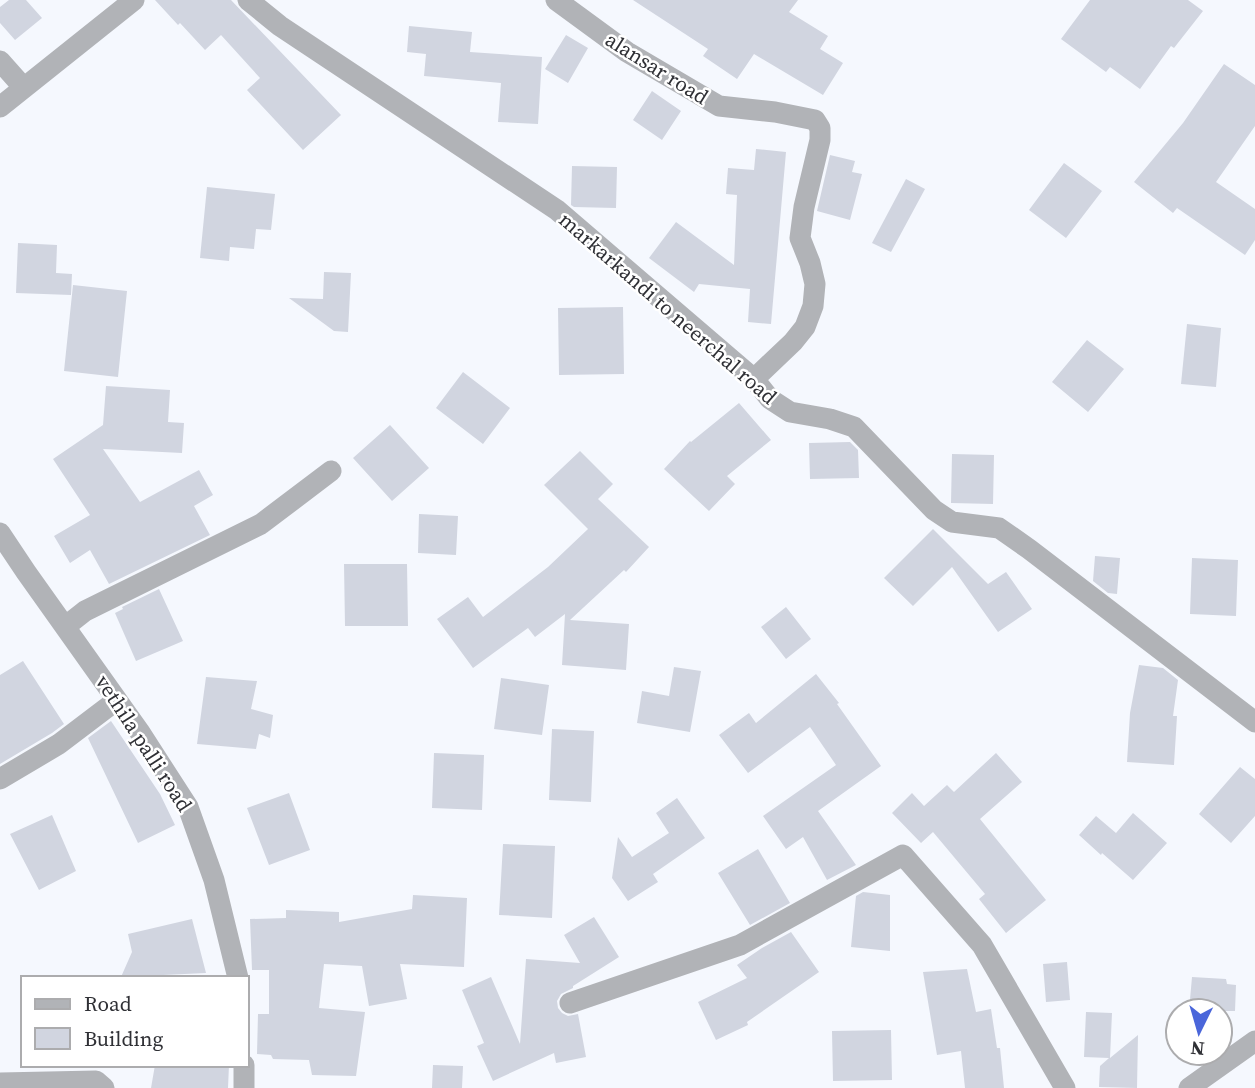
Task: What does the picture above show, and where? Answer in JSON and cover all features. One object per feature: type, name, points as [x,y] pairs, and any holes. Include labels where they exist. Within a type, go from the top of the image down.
[{"type":"street","points":[[0,107],[134,0]]},
{"type":"street","name":"markarkandi to neerchal road","points":[[248,0],[279,26],[557,210],[789,412],[830,419],[854,427],[934,510],[952,522],[999,528],[1255,722]]},
{"type":"street","name":"alansar road","points":[[556,0],[627,52],[719,106],[775,112],[815,120],[820,128],[820,141],[804,207],[800,238],[810,263],[814,284],[813,306],[805,327],[793,342],[754,379]]},
{"type":"street","points":[[0,61],[23,88]]},
{"type":"street","points":[[65,626],[85,611],[261,524],[331,471]]},
{"type":"street","name":"vethila palli road","points":[[0,533],[188,807],[214,880],[237,976]]},
{"type":"street","points":[[0,779],[59,744],[117,700]]},
{"type":"street","points":[[570,1003],[740,945],[903,855],[982,945],[1065,1088]]},
{"type":"street","points":[[1197,1086],[1255,1041]]},
{"type":"street","points":[[244,1067],[244,1088]]},
{"type":"street","points":[[0,1083],[96,1081],[104,1088]]},
{"type":"building","points":[[9,0],[26,0],[42,18],[15,40],[0,23],[0,7]]},
{"type":"building","points":[[155,0],[231,0],[341,115],[303,150],[247,90],[260,78],[221,35],[205,50]]},
{"type":"building","points":[[633,0],[798,0],[789,12],[828,36],[820,49],[843,63],[823,95],[754,54],[737,79],[703,56],[708,49]]},
{"type":"building","points":[[1090,0],[1188,0],[1203,11],[1174,48],[1171,46],[1140,89],[1110,67],[1106,72],[1061,39]]},
{"type":"building","points":[[409,26],[472,32],[470,52],[542,57],[538,124],[498,122],[501,83],[424,76],[426,54],[407,52]]},
{"type":"building","points":[[566,35],[588,48],[568,83],[545,69]]},
{"type":"building","points":[[1224,64],[1255,85],[1255,126],[1216,182],[1255,209],[1255,240],[1245,255],[1177,208],[1173,213],[1134,182],[1183,123]]},
{"type":"building","points":[[652,91],[681,111],[662,140],[633,120]]},
{"type":"building","points":[[756,149],[786,152],[771,324],[748,322],[750,289],[699,284],[694,292],[649,258],[676,222],[734,265],[737,195],[726,194],[728,168],[754,170]]},
{"type":"building","points":[[830,155],[855,161],[852,172],[862,174],[850,220],[817,211]]},
{"type":"building","points":[[1064,163],[1102,191],[1066,238],[1029,210]]},
{"type":"building","points":[[572,166],[617,167],[616,208],[571,205]]},
{"type":"building","points":[[906,179],[925,189],[891,252],[872,243]]},
{"type":"building","points":[[207,187],[275,194],[271,230],[256,229],[254,249],[230,247],[229,261],[200,258]]},
{"type":"building","points":[[18,243],[57,245],[56,273],[72,274],[71,295],[16,293]]},
{"type":"building","points":[[324,272],[351,273],[348,332],[334,331],[289,298],[323,299]]},
{"type":"building","points":[[73,285],[127,291],[118,377],[64,371]]},
{"type":"building","points":[[623,307],[624,374],[559,375],[558,308]]},
{"type":"building","points":[[1187,324],[1221,328],[1216,387],[1181,384]]},
{"type":"building","points":[[1087,340],[1124,369],[1088,412],[1052,382]]},
{"type":"building","points":[[463,372],[510,408],[483,444],[436,408]]},
{"type":"building","points":[[106,386],[170,390],[168,422],[184,423],[182,453],[103,449],[140,502],[199,470],[213,495],[194,506],[210,535],[109,584],[90,550],[70,563],[54,536],[90,515],[53,459],[103,425]]},
{"type":"building","points":[[739,403],[771,440],[727,476],[735,484],[709,511],[664,469],[690,441]]},
{"type":"building","points":[[390,425],[429,468],[392,501],[353,458]]},
{"type":"building","points":[[850,442],[858,450],[859,478],[810,479],[809,443]]},
{"type":"building","points":[[580,451],[613,484],[598,499],[649,547],[626,572],[624,570],[570,620],[629,624],[626,670],[562,665],[565,614],[535,637],[528,628],[473,668],[437,619],[468,597],[483,617],[548,567],[588,529],[544,485]]},
{"type":"building","points":[[952,454],[994,455],[993,504],[951,503]]},
{"type":"building","points":[[419,514],[458,516],[456,555],[418,553]]},
{"type":"building","points":[[933,529],[988,584],[1006,572],[1032,609],[998,632],[952,567],[913,606],[884,578]]},
{"type":"building","points":[[1095,556],[1120,558],[1117,594],[1108,593],[1093,581]]},
{"type":"building","points":[[1192,558],[1238,560],[1236,616],[1190,614]]},
{"type":"building","points":[[344,564],[407,564],[408,626],[345,626]]},
{"type":"building","points":[[159,589],[183,641],[136,661],[115,613]]},
{"type":"building","points":[[786,607],[811,639],[786,659],[761,627]]},
{"type":"building","points":[[23,661],[64,724],[0,764],[0,675]]},
{"type":"building","points":[[1139,665],[1163,668],[1178,680],[1173,716],[1177,716],[1174,765],[1127,762],[1130,713]]},
{"type":"building","points":[[674,667],[701,671],[690,732],[637,723],[642,691],[669,696]]},
{"type":"building","points":[[816,674],[881,766],[818,811],[856,865],[827,880],[803,837],[786,849],[763,816],[836,765],[810,727],[748,773],[719,735],[749,713],[756,723]]},
{"type":"building","points":[[206,677],[257,681],[251,709],[273,715],[270,738],[259,734],[256,749],[197,744]]},
{"type":"building","points":[[501,678],[549,685],[542,735],[494,729]]},
{"type":"building","points":[[111,721],[160,794],[175,825],[138,843],[88,738]]},
{"type":"building","points":[[552,729],[594,731],[591,802],[549,800]]},
{"type":"building","points":[[434,753],[484,755],[482,810],[432,808]]},
{"type":"building","points":[[996,753],[1022,782],[980,819],[1046,900],[1006,933],[979,899],[985,894],[933,832],[921,843],[892,813],[912,793],[924,806],[947,785],[954,792]]},
{"type":"building","points":[[1240,767],[1255,779],[1255,816],[1231,843],[1199,814]]},
{"type":"building","points":[[289,793],[310,850],[269,865],[247,808]]},
{"type":"building","points":[[677,798],[705,838],[653,874],[658,882],[628,901],[612,878],[618,837],[632,857],[669,833],[656,813]]},
{"type":"building","points":[[1133,813],[1167,843],[1133,880],[1079,835],[1096,816],[1116,833]]},
{"type":"building","points":[[52,815],[76,871],[39,890],[10,834]]},
{"type":"building","points":[[503,844],[555,846],[552,918],[499,915]]},
{"type":"building","points":[[758,849],[790,903],[750,925],[718,873]]},
{"type":"building","points":[[863,892],[890,895],[890,951],[851,947],[856,896]]},
{"type":"building","points":[[413,895],[467,898],[464,967],[400,964],[407,999],[369,1006],[362,966],[324,964],[319,1008],[365,1012],[356,1076],[312,1075],[309,1060],[273,1059],[271,1055],[257,1054],[258,1014],[269,1014],[269,970],[252,970],[250,919],[286,918],[286,910],[339,912],[339,922],[412,909]]},
{"type":"building","points":[[594,917],[619,957],[561,994],[557,1001],[562,1013],[568,1016],[578,1014],[586,1057],[556,1063],[554,1053],[493,1081],[477,1046],[484,1043],[462,990],[491,977],[520,1044],[526,959],[580,963],[564,935]]},
{"type":"building","points":[[192,919],[206,973],[121,976],[132,952],[128,934]]},
{"type":"building","points":[[791,932],[819,972],[747,1022],[748,1025],[716,1040],[698,1002],[747,978],[737,965]]},
{"type":"building","points":[[1067,962],[1070,1000],[1046,1002],[1043,964]]},
{"type":"building","points":[[967,969],[976,1012],[991,1009],[997,1048],[1000,1048],[1004,1088],[965,1088],[961,1051],[937,1055],[923,972]]},
{"type":"building","points":[[1192,977],[1226,979],[1227,984],[1236,985],[1235,1011],[1234,997],[1190,997]]},
{"type":"building","points":[[1086,1012],[1112,1013],[1110,1058],[1138,1035],[1137,1088],[1099,1087],[1100,1066],[1109,1058],[1084,1057]]},
{"type":"building","points":[[891,1030],[892,1080],[833,1081],[832,1031]]},
{"type":"building","points":[[433,1065],[463,1066],[462,1088],[432,1088]]},
{"type":"building","points":[[155,1067],[229,1067],[228,1088],[151,1088]]}]
